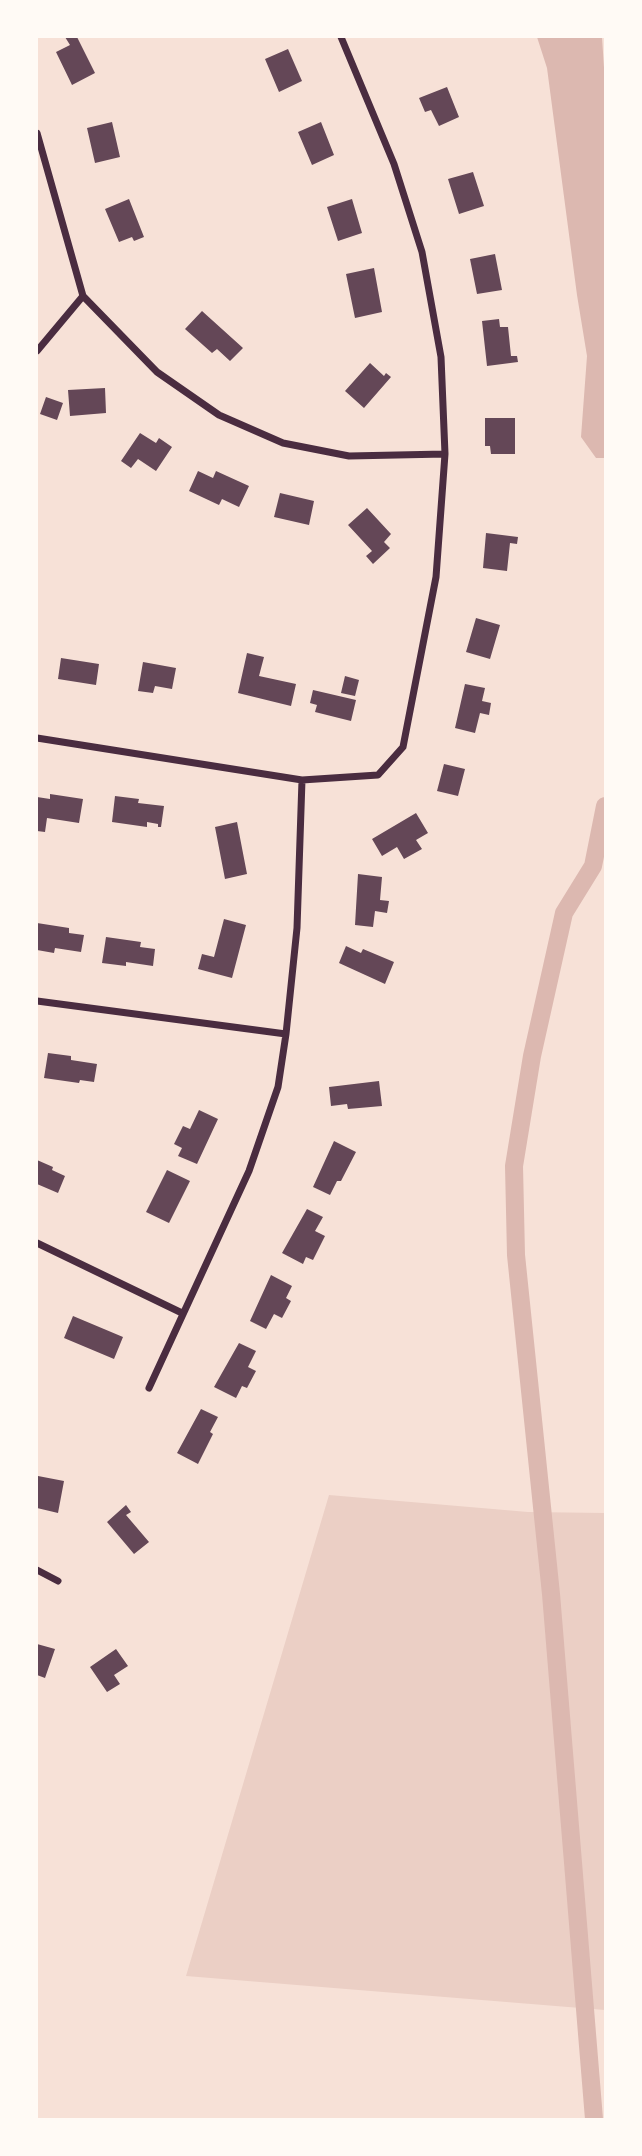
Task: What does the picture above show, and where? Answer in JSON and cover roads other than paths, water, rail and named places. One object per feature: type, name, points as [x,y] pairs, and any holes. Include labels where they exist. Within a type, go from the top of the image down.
[{"type":"street","points":[[37,738],[302,780],[379,775],[403,747],[436,578],[445,454],[441,357],[422,252],[394,164],[341,37]]},
{"type":"street","points":[[37,133],[83,296],[157,372],[219,415],[283,443],[349,456],[445,454]]},
{"type":"street","points":[[37,351],[83,296]]},
{"type":"street","points":[[149,1388],[249,1171],[278,1087],[297,928],[302,780]]},
{"type":"street","points":[[37,1001],[286,1034]]},
{"type":"street","points":[[37,1243],[182,1313]]},
{"type":"street","points":[[37,1570],[58,1581]]},
{"type":"waterway","points":[[594,2119],[551,1594],[516,1255],[514,1166],[532,1056],[564,913],[593,866],[605,806]]}]
